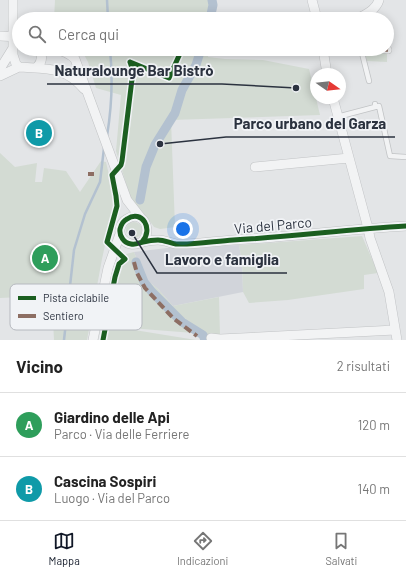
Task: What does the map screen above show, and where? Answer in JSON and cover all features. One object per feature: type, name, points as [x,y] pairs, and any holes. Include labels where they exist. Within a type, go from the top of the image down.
[{"type":"street","points":[[13,0],[14,12]]},
{"type":"street","points":[[312,0],[315,12]]},
{"type":"street","points":[[369,12],[378,5],[379,0]]},
{"type":"street","points":[[0,36],[12,36]]},
{"type":"street","points":[[0,69],[12,53]]},
{"type":"street","points":[[15,56],[14,59],[19,67]]},
{"type":"street","points":[[37,67],[42,61],[42,56]]},
{"type":"street","points":[[71,56],[75,59],[127,200],[159,240]]},
{"type":"street","points":[[324,56],[326,68]]},
{"type":"street","points":[[0,76],[19,67],[52,69],[66,73],[78,82],[86,91]]},
{"type":"street","points":[[334,104],[370,238],[389,292],[397,340]]},
{"type":"street","points":[[255,167],[349,158]]},
{"type":"street","points":[[105,284],[108,268],[120,234],[127,200]]},
{"type":"street","points":[[122,224],[125,219],[130,217],[141,218]]},
{"type":"street","name":"Via del Parco","points":[[114,254],[132,245],[159,240],[176,244],[272,238],[368,228],[406,226]]},
{"type":"street","points":[[142,242],[146,238],[148,227]]},
{"type":"street","points":[[120,234],[127,243],[132,245]]},
{"type":"street","points":[[93,340],[95,330]]},
{"type":"street","points":[[211,338],[220,339],[395,330]]},
{"type":"lane","points":[[363,56],[369,81]]},
{"type":"lane","points":[[337,117],[354,111],[379,106],[390,156],[406,157]]},
{"type":"shaded area","points":[[55,0],[216,0],[214,12],[54,12]]},
{"type":"shaded area","points":[[85,56],[208,56],[225,59],[263,60],[309,69],[310,104],[317,104],[320,115],[171,120],[175,227],[160,229],[154,227],[146,216],[135,207],[130,196],[116,151],[121,95],[96,88]]},
{"type":"shaded area","points":[[366,56],[387,56],[387,62],[367,61]]},
{"type":"shaded area","points":[[0,153],[15,167],[37,163],[35,182],[42,182],[44,168],[66,171],[80,192],[101,161],[106,162],[114,196],[97,284],[10,284],[10,298],[0,298]]},
{"type":"shaded area","points":[[134,222],[140,224],[142,230],[140,236],[134,238],[128,236],[126,230],[128,224]]},
{"type":"shaded area","points":[[362,236],[378,273],[364,275],[364,289],[288,300],[249,303],[243,292],[242,262],[239,245]]},
{"type":"shaded area","points":[[239,245],[242,262],[243,292],[173,306],[158,289],[144,278],[134,252],[175,247]]},
{"type":"shaded area","points":[[134,252],[144,278],[158,289],[173,306],[219,297],[220,335],[142,329],[142,284],[117,284],[120,269],[127,260],[126,254]]},
{"type":"shaded area","points":[[54,330],[89,330],[87,340],[54,340]]},
{"type":"shaded area","points":[[107,330],[134,330],[196,340],[105,340]]},
{"type":"waterway","points":[[107,0],[108,12]]},
{"type":"waterway","points":[[212,0],[213,5],[212,12]]},
{"type":"waterway","points":[[107,136],[112,92],[111,56]]},
{"type":"waterway","points":[[140,200],[146,167],[155,145],[175,113],[182,90],[196,65],[199,56]]},
{"type":"waterway","points":[[70,284],[74,250],[85,214],[100,182],[104,148]]},
{"type":"waterway","points":[[136,262],[144,282],[152,292],[182,322],[203,335],[205,340]]},
{"type":"waterway","points":[[64,340],[65,330]]},
{"type":"marked path","points":[[88,174],[94,174]]},
{"type":"marked path","points":[[134,262],[137,273],[145,288],[173,318],[197,336]]},
{"type":"cycle path","points":[[130,62],[169,78],[179,56]]},
{"type":"cycle path","points":[[114,284],[119,264],[125,259],[107,242],[117,206],[112,175],[121,165],[122,161],[133,71],[130,62]]},
{"type":"cycle path","points":[[142,242],[147,232],[145,222],[142,218],[132,217],[123,222],[120,229],[121,237],[124,241],[133,244],[158,240],[176,244],[190,244],[406,226]]},
{"type":"cycle path","points":[[103,340],[105,330]]},
{"type":"place","name":"Naturalounge Bar Bistrò","points":[[296,88]]},
{"type":"place","name":"Cascina Sospiri","points":[[39,133]]},
{"type":"place","name":"Parco urbano del Garza","points":[[160,144]]},
{"type":"place","name":"Lavoro e famiglia","points":[[132,233]]},
{"type":"place","name":"Giardino delle Api","points":[[45,258]]}]
